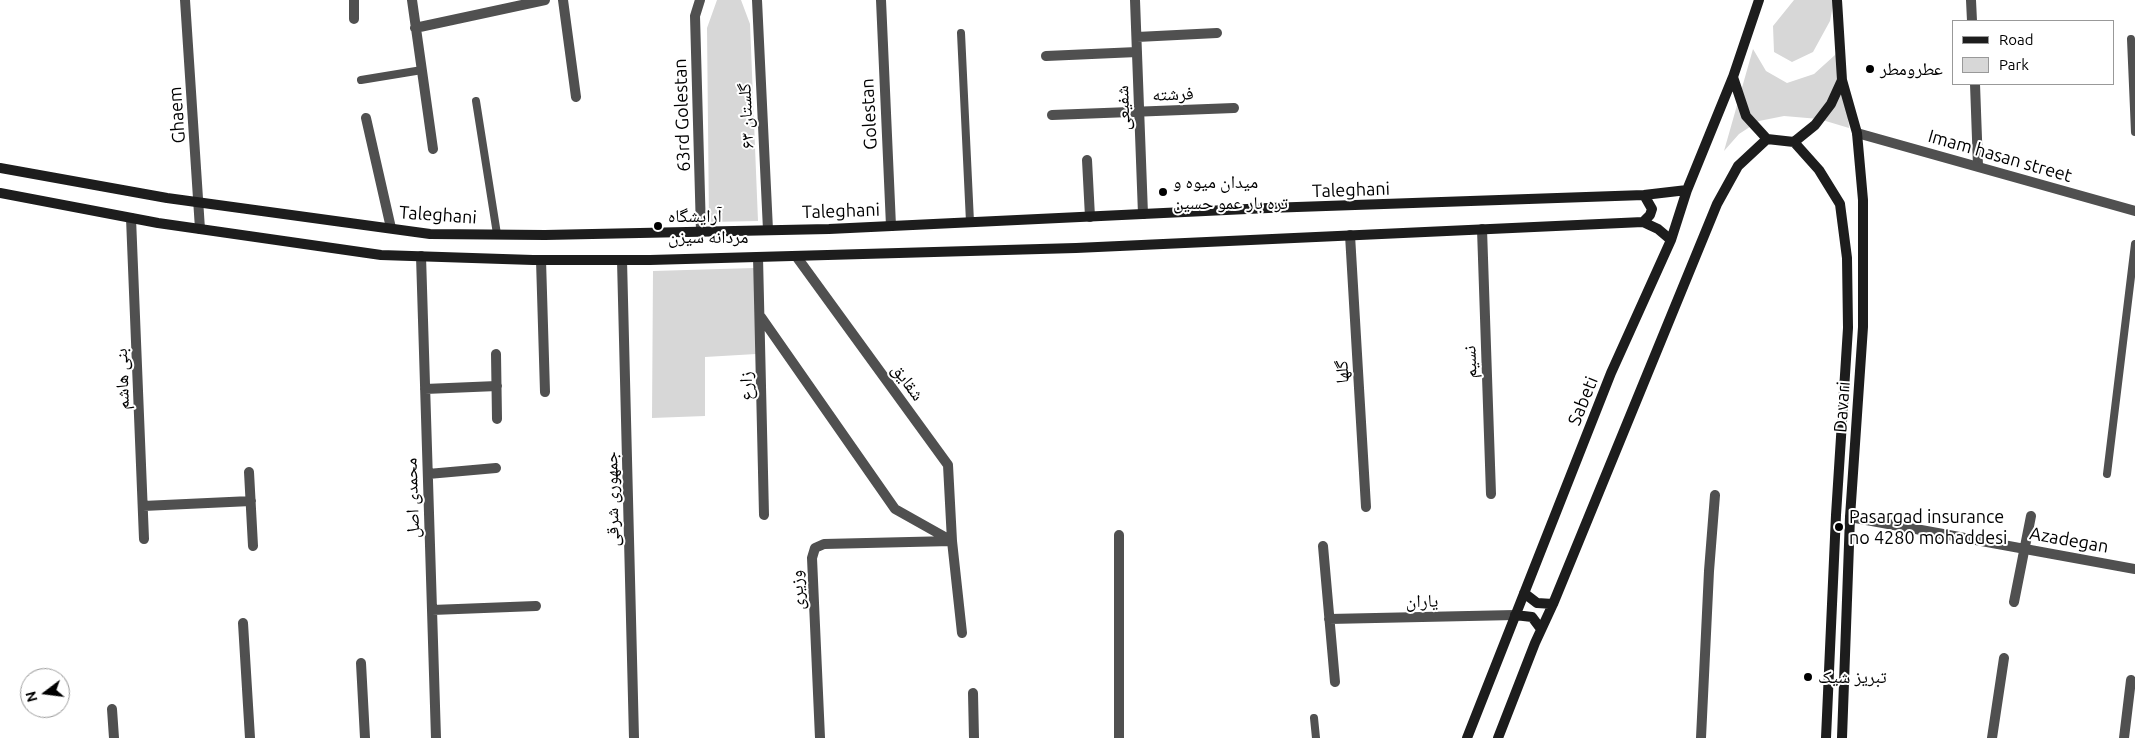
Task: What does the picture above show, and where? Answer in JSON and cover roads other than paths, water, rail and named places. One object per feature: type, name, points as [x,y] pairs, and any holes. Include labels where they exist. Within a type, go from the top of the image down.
[{"type":"main road","name":"Sabeti","points":[[1467,738],[1611,373],[1671,240],[1687,190],[1733,77],[1759,0]]},
{"type":"main road","points":[[1733,77],[1746,116],[1768,139],[1794,142],[1815,125],[1832,104],[1842,80],[1838,1]]},
{"type":"main road","name":"Davari","points":[[1842,80],[1857,132],[1863,200],[1863,327],[1850,516],[1842,738]]},
{"type":"main road","points":[[1498,738],[1541,629],[1553,604],[1717,204],[1738,166],[1768,139]]},
{"type":"main road","name":"Davari","points":[[1794,142],[1819,170],[1840,204],[1847,258],[1848,328],[1836,515],[1826,738]]},
{"type":"main road","name":"Taleghani","points":[[0,168],[199,202],[430,234],[768,230],[891,226],[1143,214],[1644,196],[1687,190]]},
{"type":"main road","points":[[0,193],[200,229],[381,254],[541,260],[758,257],[1076,248],[1643,222],[1658,228],[1671,240]]},
{"type":"main road","points":[[1643,222],[1650,215],[1652,209],[1644,196]]},
{"type":"main road","points":[[1524,593],[1537,603],[1553,604]]},
{"type":"main road","points":[[1515,615],[1532,616],[1541,629]]},
{"type":"street","name":"Ghaem","points":[[185,0],[200,229]]},
{"type":"street","points":[[354,0],[354,19]]},
{"type":"street","points":[[412,0],[433,148]]},
{"type":"street","points":[[415,28],[545,0]]},
{"type":"street","points":[[563,0],[576,97]]},
{"type":"street","name":"63rd Golestan","points":[[700,0],[696,16],[701,230]]},
{"type":"street","name":"گلستان ۶۳","points":[[757,0],[768,230]]},
{"type":"street","name":"Golestan","points":[[881,0],[891,226]]},
{"type":"street","name":"شفیعی","points":[[1135,0],[1143,214]]},
{"type":"street","points":[[1971,0],[1972,20]]},
{"type":"street","points":[[1136,37],[1217,33]]},
{"type":"street","points":[[1046,56],[1137,52]]},
{"type":"street","points":[[1975,85],[1978,166]]},
{"type":"street","name":"فرشته","points":[[1052,115],[1234,108]]},
{"type":"street","points":[[366,118],[391,228]]},
{"type":"street","name":"Imam hasan street","points":[[1857,132],[2135,211]]},
{"type":"street","points":[[1087,160],[1090,217]]},
{"type":"street","name":"بنی هاشم","points":[[132,218],[144,539]]},
{"type":"street","name":"نسیم","points":[[1482,230],[1491,494]]},
{"type":"street","name":"گلها","points":[[1350,236],[1366,507]]},
{"type":"street","name":"محمدی اصل","points":[[421,256],[436,738]]},
{"type":"street","name":"شقایق","points":[[796,256],[948,465],[952,541],[962,633]]},
{"type":"street","name":"زارع","points":[[758,257],[761,317],[764,515]]},
{"type":"street","points":[[541,260],[545,392]]},
{"type":"street","name":"جمهوری شرقی","points":[[622,260],[634,738]]},
{"type":"street","points":[[761,317],[895,510],[952,541]]},
{"type":"street","points":[[496,354],[497,418]]},
{"type":"street","points":[[425,389],[497,386]]},
{"type":"street","points":[[428,474],[496,468]]},
{"type":"street","points":[[249,472],[253,546]]},
{"type":"street","points":[[1700,738],[1708,571],[1715,495]]},
{"type":"street","points":[[143,506],[251,501]]},
{"type":"street","name":"Azadegan","points":[[1850,516],[2135,569]]},
{"type":"street","points":[[2014,602],[2032,516]]},
{"type":"street","points":[[1119,535],[1119,738]]},
{"type":"street","name":"وزیری","points":[[820,738],[812,558],[815,548],[824,544],[952,541]]},
{"type":"street","points":[[1323,546],[1335,682]]},
{"type":"street","points":[[432,610],[536,606]]},
{"type":"street","name":"یاران","points":[[1330,620],[1515,615]]},
{"type":"street","points":[[243,623],[250,738]]},
{"type":"street","points":[[1992,738],[2004,658]]},
{"type":"street","points":[[362,663],[365,738]]},
{"type":"street","points":[[2124,738],[2131,680]]},
{"type":"street","points":[[973,693],[974,738]]},
{"type":"street","points":[[112,709],[114,738]]},
{"type":"lane","points":[[961,33],[970,222]]},
{"type":"lane","points":[[2131,39],[2135,132]]},
{"type":"lane","points":[[361,80],[422,70]]},
{"type":"lane","points":[[476,101],[497,234]]},
{"type":"lane","points":[[2107,474],[2135,244]]},
{"type":"lane","points":[[1314,718],[1316,738]]},
{"type":"place","name":"عطرومطر","points":[[1870,69]]},
{"type":"place","name":"میدان میوه و تره بار عمو حسین","points":[[1163,192]]},
{"type":"place","name":"آرایشگاه مردانه سیزن","points":[[658,226]]},
{"type":"place","name":"Pasargad insurance no 4280 mohaddesi","points":[[1839,527]]},
{"type":"place","name":"تبریز شیک","points":[[1808,677]]}]
